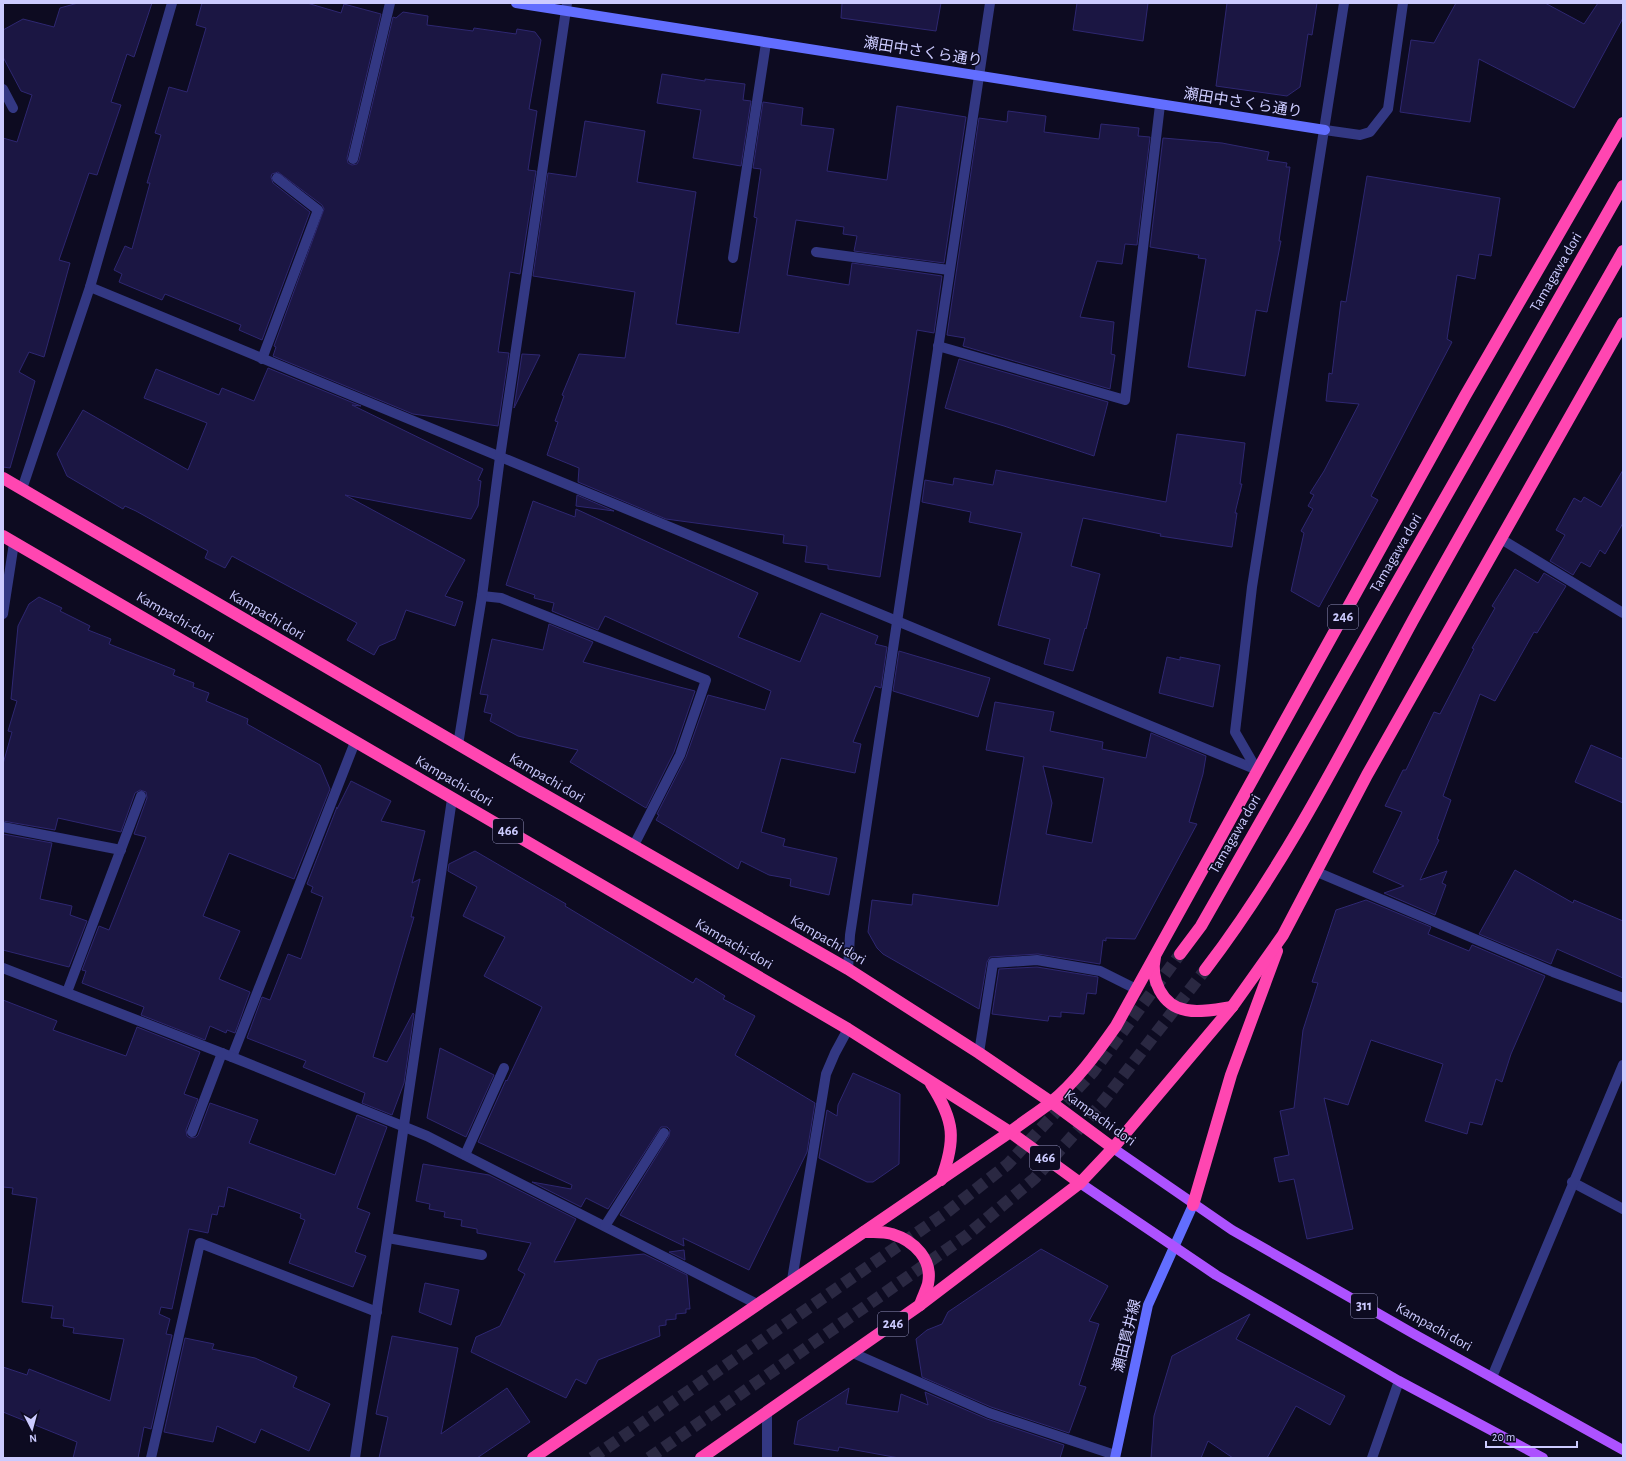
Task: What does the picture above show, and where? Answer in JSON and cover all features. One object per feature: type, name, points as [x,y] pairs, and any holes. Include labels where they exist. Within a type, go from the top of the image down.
[{"type":"highway","name":"246","points":[[533,1458],[1010,1132],[1051,1102],[1076,1078],[1097,1053],[1116,1026],[1465,396],[1623,123]]},
{"type":"highway","name":"Tamagawa dori","points":[[1180,954],[1201,926],[1623,186]]},
{"type":"highway","points":[[1205,970],[1224,945],[1301,826],[1425,599],[1623,251]]},
{"type":"highway","name":"246","points":[[701,1458],[920,1305],[1080,1183],[1113,1148],[1232,1007],[1283,935],[1367,775],[1623,323]]},
{"type":"highway","name":"Kampachi dori","points":[[3,478],[633,847],[848,969],[979,1053],[1051,1102],[1113,1148]]},
{"type":"highway","name":"Kampachi-dori","points":[[3,536],[848,1029],[1010,1132]]},
{"type":"highway","points":[[1193,1205],[1231,1075],[1283,935]]},
{"type":"highway","points":[[1158,948],[1154,963],[1155,977],[1160,992],[1170,1003],[1185,1010],[1232,1007]]},
{"type":"highway","points":[[929,1080],[944,1103],[951,1130],[950,1156],[940,1180]]},
{"type":"highway","name":"466","points":[[1010,1132],[1080,1183]]},
{"type":"highway","points":[[864,1232],[891,1233],[909,1241],[921,1251],[929,1269],[928,1285],[920,1305]]},
{"type":"main road","name":"Kampachi dori","points":[[1113,1148],[1193,1205],[1294,1266],[1623,1450]]},
{"type":"main road","points":[[1080,1183],[1216,1275],[1399,1381],[1543,1458]]},
{"type":"street","points":[[22,489],[90,287],[172,3]]},
{"type":"street","points":[[353,159],[390,3]]},
{"type":"street","name":"瀬田中さくら通り","points":[[516,3],[567,7],[766,43],[1325,130]]},
{"type":"street","points":[[848,969],[850,934],[896,621],[990,3]]},
{"type":"street","points":[[1257,770],[1235,732],[1252,587],[1344,3]]},
{"type":"street","points":[[1325,130],[1360,135],[1370,132],[1388,109],[1403,3]]},
{"type":"street","points":[[458,745],[482,596],[500,457],[567,7]]},
{"type":"street","points":[[733,258],[766,43]]},
{"type":"street","points":[[3,89],[13,108]]},
{"type":"street","points":[[938,346],[1125,400],[1160,105]]},
{"type":"street","points":[[262,359],[318,210],[277,178]]},
{"type":"street","points":[[816,252],[949,270]]},
{"type":"street","points":[[90,287],[1257,770]]},
{"type":"street","points":[[1501,539],[1623,613]]},
{"type":"street","points":[[3,614],[14,542]]},
{"type":"street","points":[[482,596],[501,598],[706,680],[680,755],[633,847]]},
{"type":"street","points":[[192,1132],[227,1055],[355,742]]},
{"type":"street","points":[[67,992],[141,796]]},
{"type":"street","points":[[355,1458],[452,799]]},
{"type":"street","points":[[3,827],[120,850]]},
{"type":"street","points":[[1317,872],[1553,972],[1623,998]]},
{"type":"street","points":[[979,1053],[993,963],[1037,960],[1100,971],[1136,990]]},
{"type":"street","points":[[3,968],[227,1055],[403,1126],[465,1155],[757,1304]]},
{"type":"street","points":[[792,1280],[826,1074],[848,1029]]},
{"type":"street","points":[[1492,1377],[1572,1182],[1623,1065]]},
{"type":"street","points":[[465,1155],[504,1068]]},
{"type":"street","points":[[605,1226],[664,1133]]},
{"type":"street","points":[[1572,1182],[1623,1209]]},
{"type":"street","name":"瀬田貫井線","points":[[1115,1457],[1148,1305],[1193,1205]]},
{"type":"street","points":[[388,1238],[482,1255]]},
{"type":"street","points":[[151,1458],[200,1243],[377,1312]]},
{"type":"street","points":[[853,1352],[989,1412],[1115,1457]]},
{"type":"street","points":[[1372,1458],[1399,1381]]},
{"type":"street","points":[[767,1412],[767,1458]]},
{"type":"building","points":[[78,3],[152,3],[134,57],[127,54],[111,102],[121,105],[97,175],[89,173],[59,260],[70,263],[44,357],[29,352],[19,372],[35,381],[10,468],[3,467],[3,138],[17,142],[32,95],[21,91],[3,57],[3,30],[23,19],[54,27],[60,8]]},
{"type":"building","points":[[202,3],[307,3],[341,13],[344,4],[381,14],[347,158],[348,163],[352,165],[357,164],[359,160],[393,17],[396,18],[403,12],[428,16],[427,25],[473,31],[474,28],[516,34],[517,29],[535,32],[541,40],[529,109],[537,111],[528,170],[536,171],[520,274],[510,272],[498,352],[509,353],[498,426],[413,414],[273,356],[276,347],[274,346],[324,209],[322,205],[278,172],[272,174],[271,177],[273,183],[310,212],[262,340],[239,330],[241,325],[165,294],[162,300],[119,282],[122,274],[114,270],[125,246],[132,249],[150,183],[147,183],[161,135],[155,133],[169,87],[187,92],[206,28],[196,25]]},
{"type":"building","points":[[842,3],[941,3],[936,31],[841,18]]},
{"type":"building","points":[[1077,3],[1148,3],[1143,41],[1073,30]]},
{"type":"building","points":[[1227,3],[1317,3],[1312,35],[1308,34],[1300,87],[1287,96],[1216,86]]},
{"type":"building","points":[[1456,3],[1545,3],[1584,24],[1598,3],[1623,3],[1623,18],[1574,108],[1479,59],[1470,122],[1400,112],[1411,40],[1434,43]]},
{"type":"building","points":[[662,74],[705,81],[705,79],[745,84],[743,100],[751,101],[741,166],[693,158],[701,110],[657,103]]},
{"type":"building","points":[[763,102],[803,108],[801,125],[834,129],[827,171],[887,180],[897,106],[966,117],[944,263],[854,251],[857,236],[843,234],[844,227],[796,220],[787,275],[849,285],[852,263],[942,276],[934,333],[917,330],[880,577],[828,569],[828,565],[805,562],[807,546],[783,543],[784,535],[666,519],[578,482],[579,468],[547,455],[558,422],[555,421],[564,396],[562,395],[579,354],[625,358],[635,292],[533,276],[548,173],[576,177],[585,121],[645,131],[637,182],[696,192],[676,324],[739,333],[757,218],[754,217],[761,169],[753,168]]},
{"type":"building","points":[[1008,111],[1046,116],[1044,132],[1099,139],[1101,124],[1139,128],[1138,136],[1150,137],[1137,245],[1125,244],[1122,264],[1097,261],[1080,317],[1114,322],[1111,354],[1115,355],[1110,389],[963,346],[965,338],[947,335],[979,118],[1007,122]]},
{"type":"building","points":[[1163,138],[1222,143],[1269,152],[1267,160],[1287,163],[1286,167],[1290,167],[1279,241],[1281,241],[1267,312],[1256,310],[1245,376],[1188,367],[1206,259],[1198,258],[1199,255],[1150,247]]},
{"type":"building","points":[[1367,176],[1500,198],[1491,256],[1479,254],[1475,279],[1457,275],[1447,339],[1452,342],[1371,496],[1378,500],[1319,607],[1291,591],[1304,533],[1301,531],[1313,509],[1308,506],[1314,495],[1310,493],[1324,471],[1359,404],[1326,401],[1329,373],[1332,374],[1341,301],[1346,302]]},
{"type":"building","points":[[522,354],[540,355],[514,408]]},
{"type":"building","points":[[959,359],[1108,402],[1094,456],[945,408]]},
{"type":"building","points":[[268,368],[361,406],[352,405],[483,469],[478,480],[481,481],[478,506],[471,519],[345,495],[465,560],[445,596],[463,602],[455,626],[406,610],[395,639],[379,646],[374,655],[347,640],[357,623],[232,556],[225,568],[205,558],[208,551],[136,511],[125,506],[123,509],[67,476],[57,454],[83,410],[188,470],[207,423],[144,398],[156,369],[219,395],[222,388],[254,401]]},
{"type":"building","points":[[1177,434],[1245,443],[1240,484],[1242,484],[1235,513],[1237,513],[1232,547],[1160,536],[1161,534],[1083,518],[1071,566],[1100,574],[1086,629],[1085,628],[1073,671],[1044,664],[1050,639],[998,625],[1022,533],[969,522],[971,512],[922,502],[925,480],[953,485],[954,478],[993,485],[996,470],[1166,502]]},
{"type":"building","points":[[1623,470],[1623,523],[1605,554],[1600,550],[1590,567],[1581,562],[1573,575],[1550,561],[1565,535],[1556,530],[1574,498],[1581,502],[1584,497],[1601,507]]},
{"type":"building","points":[[577,495],[614,511],[576,506]]},
{"type":"building","points":[[533,501],[575,517],[576,509],[758,593],[738,637],[800,662],[821,613],[878,636],[875,644],[887,647],[881,688],[875,686],[853,742],[861,744],[855,773],[781,758],[761,832],[785,839],[783,846],[837,858],[829,895],[790,886],[791,879],[769,875],[741,861],[738,869],[656,820],[659,815],[657,814],[686,757],[708,695],[765,710],[771,691],[605,616],[598,630],[552,611],[554,603],[534,598],[535,595],[506,585]]},
{"type":"building","points":[[1515,569],[1538,583],[1544,573],[1566,586],[1537,633],[1534,632],[1495,701],[1480,694],[1443,796],[1451,800],[1437,839],[1439,840],[1420,880],[1447,871],[1442,883],[1446,885],[1435,915],[1384,893],[1404,886],[1373,872],[1402,812],[1385,806],[1403,770],[1406,770],[1434,712],[1440,714],[1474,649],[1472,648],[1495,608],[1492,606]]},
{"type":"building","points":[[39,597],[62,608],[60,611],[90,626],[88,630],[111,639],[109,644],[175,670],[173,675],[194,683],[193,687],[209,693],[206,701],[248,719],[247,724],[320,765],[330,789],[294,879],[229,853],[203,916],[240,931],[219,979],[250,992],[235,1033],[227,1030],[226,1033],[210,1026],[205,1040],[141,1015],[144,1007],[82,983],[86,971],[82,970],[99,926],[109,930],[146,837],[134,834],[147,798],[146,792],[140,790],[135,793],[121,832],[58,818],[55,830],[3,821],[3,764],[12,732],[8,731],[17,701],[11,699],[18,626],[29,604]]},
{"type":"building","points":[[549,624],[593,642],[583,662],[695,691],[674,752],[646,808],[570,762],[578,750],[518,736],[490,721],[492,714],[484,712],[488,695],[480,694],[492,639],[543,650]]},
{"type":"building","points":[[899,651],[990,678],[978,717],[893,691]]},
{"type":"building","points":[[1167,657],[1180,660],[1180,657],[1220,665],[1213,707],[1159,693]]},
{"type":"building","points":[[995,702],[1054,712],[1050,731],[1103,742],[1102,749],[1146,758],[1151,733],[1206,756],[1203,774],[1189,822],[1197,824],[1135,939],[1106,938],[1106,941],[1103,940],[1100,964],[1038,954],[990,957],[987,962],[979,1009],[883,954],[877,948],[868,932],[872,900],[912,905],[913,894],[998,906],[1024,757],[986,750]],"holes":[[[1043,766],[1104,778],[1092,843],[1046,834],[1052,803]]]},
{"type":"building","points":[[1591,745],[1623,759],[1623,803],[1575,782]]},
{"type":"building","points":[[351,781],[391,801],[381,821],[425,831],[412,883],[420,879],[411,917],[414,917],[373,1057],[387,1062],[413,1013],[404,1083],[392,1115],[362,1103],[365,1093],[303,1067],[306,1061],[247,1038],[262,997],[270,1000],[288,954],[301,959],[323,897],[311,892],[313,887],[307,884],[337,807],[337,809]]},
{"type":"building","points":[[3,834],[52,843],[40,899],[72,906],[70,915],[87,921],[69,967],[3,950]]},
{"type":"building","points":[[475,851],[566,904],[565,906],[693,983],[696,978],[725,996],[723,999],[755,1016],[735,1055],[815,1103],[807,1152],[749,1270],[683,1238],[684,1246],[620,1215],[669,1136],[670,1130],[667,1127],[661,1127],[608,1209],[586,1198],[581,1207],[532,1182],[571,1189],[572,1185],[478,1142],[506,1080],[507,1081],[542,1007],[484,976],[505,937],[463,916],[477,887],[448,871],[449,864]]},
{"type":"building","points":[[1515,870],[1573,903],[1574,900],[1623,921],[1623,978],[1557,949],[1551,964],[1479,934]]},
{"type":"building","points":[[1366,900],[1431,927],[1428,934],[1469,951],[1472,945],[1545,976],[1511,1054],[1502,1082],[1496,1079],[1482,1125],[1470,1122],[1467,1134],[1425,1121],[1443,1064],[1371,1040],[1348,1105],[1324,1098],[1353,1229],[1307,1239],[1294,1179],[1279,1182],[1274,1158],[1289,1155],[1280,1111],[1294,1108],[1303,1030],[1318,983],[1312,982],[1336,910]]},
{"type":"building","points":[[1037,967],[1098,977],[1096,994],[1087,993],[1084,1014],[1061,1012],[1061,1017],[1049,1016],[1048,1021],[992,1014],[999,969]]},
{"type":"building","points":[[3,1000],[57,1021],[53,1030],[126,1056],[137,1027],[200,1052],[184,1094],[198,1099],[186,1130],[187,1136],[190,1138],[198,1135],[210,1103],[258,1120],[249,1143],[335,1175],[357,1115],[387,1127],[357,1208],[370,1213],[355,1252],[366,1256],[353,1287],[289,1263],[305,1220],[300,1218],[301,1214],[234,1189],[228,1187],[224,1207],[219,1206],[217,1215],[212,1214],[208,1233],[189,1229],[172,1309],[161,1307],[159,1314],[170,1319],[166,1334],[172,1335],[151,1429],[144,1427],[138,1458],[73,1458],[77,1442],[3,1412],[3,1367],[27,1375],[29,1369],[110,1401],[124,1339],[73,1333],[74,1328],[63,1326],[64,1319],[51,1318],[53,1306],[22,1302],[37,1198],[12,1194],[13,1188],[3,1187]]},
{"type":"building","points":[[440,1048],[494,1075],[466,1137],[427,1118]]},
{"type":"building","points":[[853,1073],[900,1094],[899,1164],[873,1182],[867,1182],[819,1158],[827,1110],[837,1116],[838,1105]]},
{"type":"building","points":[[423,1164],[489,1175],[576,1219],[554,1262],[644,1254],[687,1275],[690,1309],[686,1309],[686,1313],[676,1314],[676,1319],[666,1320],[666,1325],[659,1326],[660,1336],[598,1360],[586,1384],[576,1379],[566,1398],[471,1352],[476,1337],[500,1326],[525,1274],[518,1270],[531,1243],[477,1233],[477,1229],[461,1226],[462,1220],[444,1217],[445,1212],[429,1209],[430,1204],[416,1201]]},
{"type":"building","points":[[1041,1249],[1108,1286],[1089,1321],[1099,1324],[1079,1385],[1086,1387],[1069,1433],[991,1407],[922,1377],[916,1339],[927,1330],[942,1324],[948,1312]]},
{"type":"building","points":[[684,1250],[685,1260],[669,1252]]},
{"type":"building","points":[[425,1283],[459,1290],[451,1325],[419,1312]]},
{"type":"building","points":[[1250,1314],[1236,1339],[1345,1396],[1330,1425],[1296,1406],[1267,1458],[1233,1458],[1208,1441],[1201,1458],[1151,1458],[1154,1416],[1172,1356]]},
{"type":"building","points":[[392,1336],[458,1348],[441,1434],[507,1388],[530,1422],[477,1458],[379,1458],[388,1417],[376,1414]]},
{"type":"building","points":[[185,1338],[214,1344],[212,1349],[255,1358],[297,1377],[293,1387],[330,1404],[309,1451],[261,1429],[255,1443],[217,1426],[213,1442],[164,1432]]},
{"type":"building","points":[[849,1388],[846,1404],[898,1412],[901,1394],[928,1405],[925,1392],[987,1419],[1064,1445],[1060,1458],[899,1458],[839,1447],[838,1451],[794,1444],[798,1421]]},
{"type":"tunnel","points":[[592,1458],[947,1212],[1008,1164],[1093,1072],[1180,954]]},
{"type":"tunnel","points":[[649,1458],[966,1236],[1035,1178],[1102,1103],[1205,970]]}]
